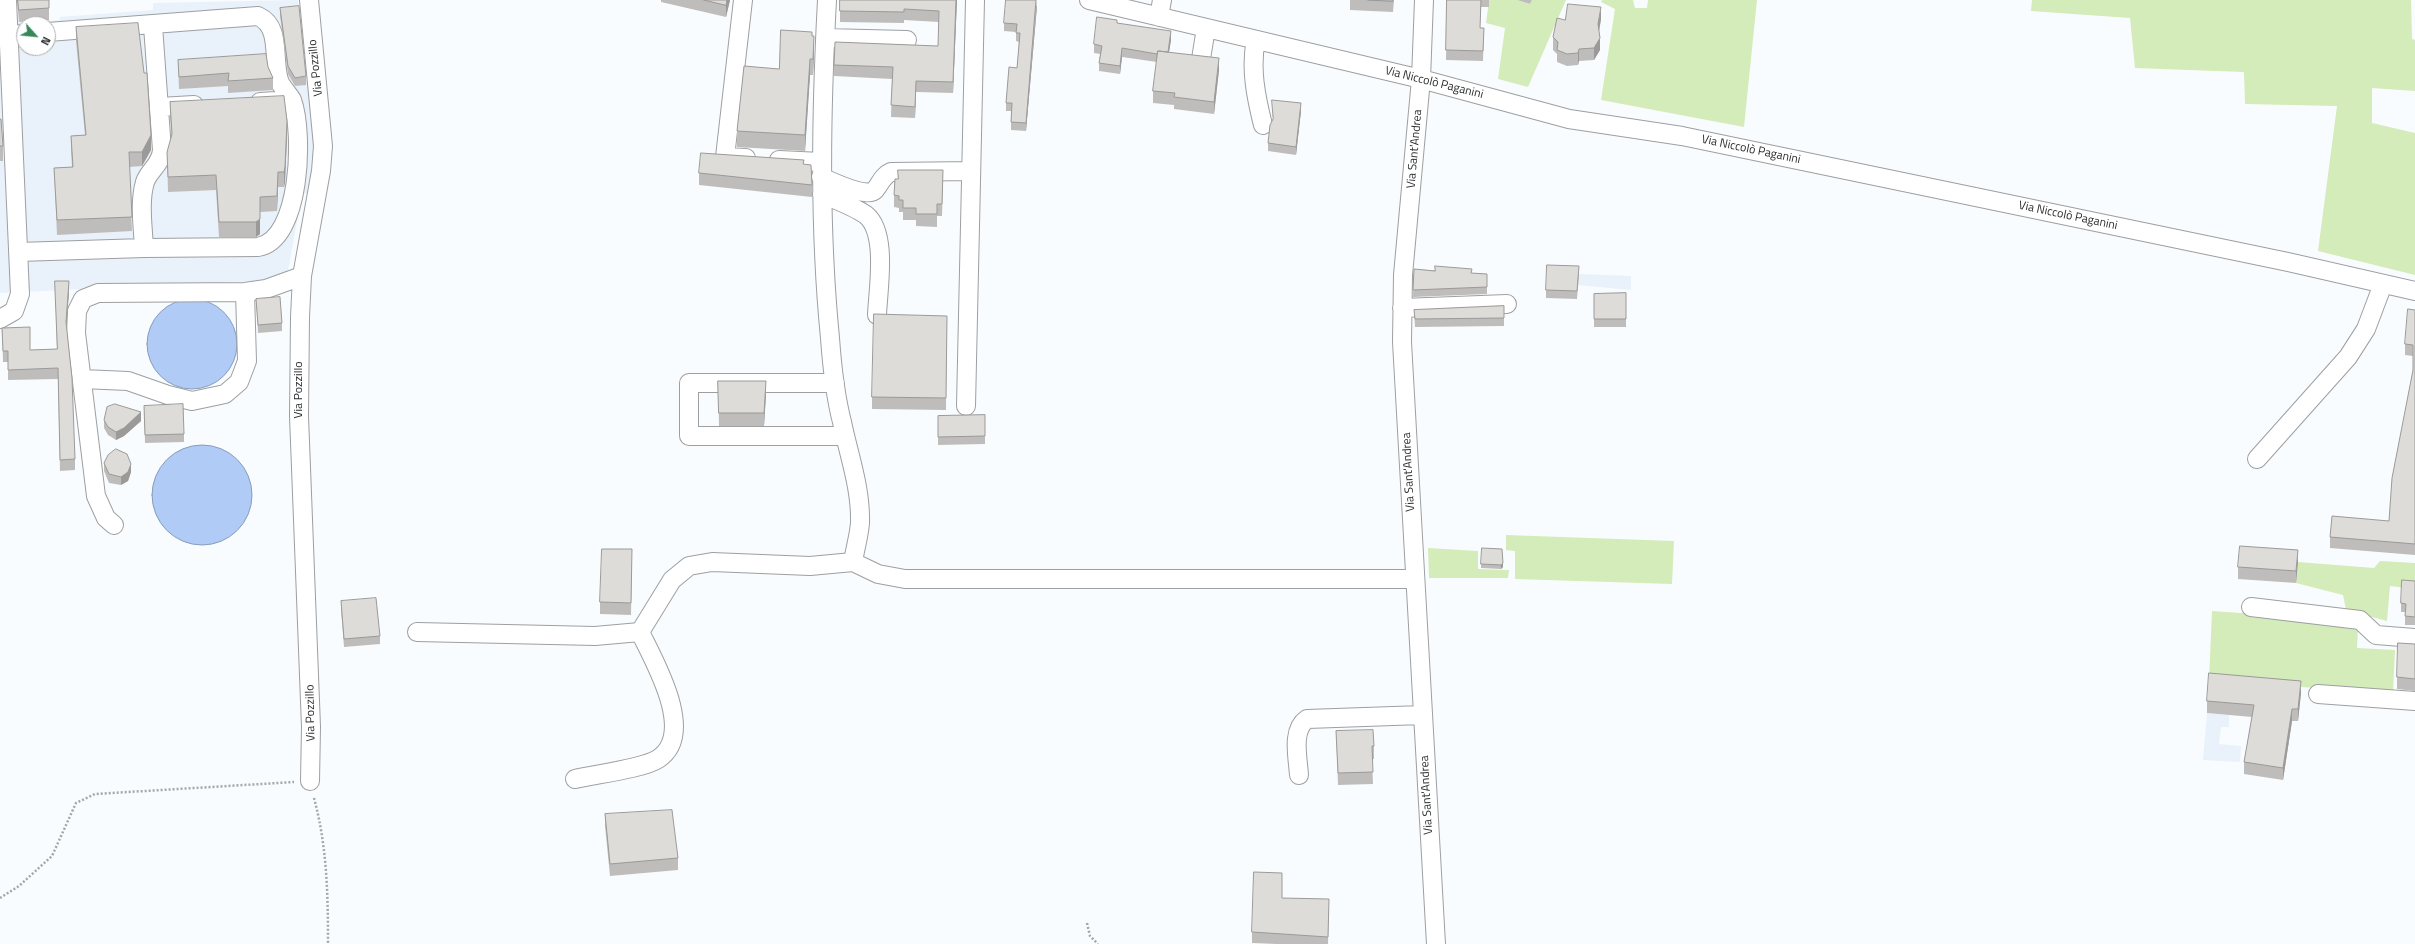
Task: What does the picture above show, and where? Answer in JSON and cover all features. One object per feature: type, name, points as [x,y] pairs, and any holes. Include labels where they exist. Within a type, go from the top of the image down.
[{"type":"street","points":[[0,319],[14,311],[19,299],[18,252],[8,190],[16,35],[7,0]]},
{"type":"street","name":"Via Pozzillo","points":[[309,0],[323,151],[302,276],[299,416],[311,720],[310,782]]},
{"type":"street","points":[[743,0],[725,157],[821,178],[867,193],[875,190],[882,179],[891,172],[971,172]]},
{"type":"street","points":[[827,0],[821,178],[828,324],[835,383],[845,436],[856,481],[859,507],[860,524],[853,562]]},
{"type":"street","points":[[966,406],[975,0]]},
{"type":"street","name":"Via Niccolò Paganini","points":[[1089,0],[1161,8],[1206,28],[1422,79],[1569,119],[1682,136],[2288,262],[2415,291]]},
{"type":"street","name":"Via Sant'Andrea","points":[[1424,0],[1422,79],[1402,308],[1422,715],[1436,944]]},
{"type":"street","points":[[18,252],[265,246],[276,239],[287,218],[299,162],[298,122],[292,100],[280,82],[272,29],[262,18],[252,15],[153,26],[56,32]]},
{"type":"street","points":[[144,248],[142,193],[146,180],[160,162],[162,150],[153,26]]},
{"type":"street","points":[[1201,59],[1206,28]]},
{"type":"street","points":[[825,38],[907,40]]},
{"type":"street","points":[[1256,40],[1254,54],[1255,82],[1263,125]]},
{"type":"street","points":[[245,102],[292,100]]},
{"type":"street","points":[[160,107],[214,104]]},
{"type":"street","points":[[821,178],[875,226],[879,248],[877,315]]},
{"type":"street","points":[[114,525],[106,518],[96,496],[76,317],[80,305],[88,296],[98,293],[244,292],[266,289],[302,276]]},
{"type":"street","points":[[2257,459],[2348,357],[2368,324],[2383,284]]},
{"type":"street","points":[[82,379],[128,381],[168,395],[192,401],[225,394],[239,382],[247,362],[244,292]]},
{"type":"street","points":[[1402,308],[1507,304]]},
{"type":"street","points":[[835,383],[689,383],[689,436],[845,436]]},
{"type":"street","points":[[640,632],[672,580],[689,566],[712,562],[810,566],[853,562],[878,574],[905,579],[1415,579]]},
{"type":"street","points":[[2251,607],[2360,620],[2376,635],[2415,638]]},
{"type":"street","points":[[418,632],[595,636],[640,632]]},
{"type":"street","points":[[575,779],[649,763],[664,754],[670,743],[673,727],[670,697],[640,632]]},
{"type":"street","points":[[2318,694],[2415,701]]},
{"type":"street","points":[[1299,775],[1298,728],[1307,719],[1314,717],[1422,715]]},
{"type":"path","points":[[0,898],[19,886],[52,856],[76,803],[95,794],[310,782],[321,822],[328,882],[328,944]]},
{"type":"path","points":[[1087,923],[1090,936],[1098,944]]},
{"type":"shaded area","points":[[0,0],[14,0],[18,16],[16,16],[16,56],[56,56],[56,20],[60,20],[60,17],[153,10],[153,3],[298,0],[316,157],[308,194],[302,193],[288,271],[277,280],[0,293]]},
{"type":"shaded area","points":[[1579,274],[1631,276],[1631,290],[1578,285]]},
{"type":"shaded area","points":[[2207,713],[2229,715],[2229,727],[2221,727],[2219,744],[2241,746],[2240,762],[2203,760]]},
{"type":"green space","points":[[1489,0],[1517,0],[1530,4],[1532,0],[1566,0],[1528,87],[1498,79],[1505,28],[1486,23]]},
{"type":"green space","points":[[1602,0],[1633,0],[1635,8],[1647,8],[1648,0],[1757,0],[1744,127],[1601,100],[1615,9],[1601,2]]},
{"type":"green space","points":[[2032,0],[2411,0],[2412,39],[2415,40],[2415,91],[2372,88],[2372,123],[2415,133],[2415,275],[2318,251],[2337,106],[2245,104],[2244,72],[2135,68],[2130,18],[2031,11]]},
{"type":"green space","points":[[1506,535],[1674,541],[1672,584],[1515,579],[1515,551],[1506,550]]},
{"type":"green space","points":[[1428,548],[1478,551],[1478,569],[1509,570],[1508,578],[1429,578]]},
{"type":"green space","points":[[2380,561],[2415,563],[2415,589],[2390,586],[2387,621],[2346,610],[2343,595],[2296,583],[2298,562],[2374,568]]},
{"type":"green space","points":[[2212,611],[2341,620],[2358,626],[2357,648],[2395,650],[2393,693],[2209,681]]},
{"type":"water","points":[[183,299],[201,299],[217,306],[230,319],[237,335],[237,353],[230,369],[217,382],[201,389],[183,389],[167,382],[154,369],[147,353],[147,335],[154,319],[167,306]]},
{"type":"water","points":[[202,445],[212,446],[230,453],[244,467],[251,485],[251,505],[244,523],[230,537],[212,544],[202,545],[192,544],[174,537],[160,523],[153,505],[152,495],[153,485],[160,467],[174,453],[192,446]]},
{"type":"building","points":[[18,0],[49,0],[49,8],[19,10]]},
{"type":"building","points":[[704,0],[727,0],[726,5]]},
{"type":"building","points":[[840,0],[956,0],[953,82],[916,81],[915,107],[891,105],[893,67],[834,65],[835,42],[938,46],[939,11],[904,9],[904,12],[840,11]]},
{"type":"building","points":[[1006,0],[1036,0],[1026,123],[1011,122],[1012,103],[1006,103],[1009,67],[1017,68],[1020,33],[1016,33],[1017,24],[1004,23]]},
{"type":"building","points":[[1368,0],[1393,0],[1393,1]]},
{"type":"building","points":[[1447,0],[1481,0],[1480,28],[1484,28],[1483,51],[1446,50]]},
{"type":"building","points":[[1568,4],[1601,7],[1598,24],[1600,38],[1594,48],[1579,49],[1578,53],[1567,54],[1557,50],[1558,42],[1553,37],[1557,18],[1565,20]]},
{"type":"building","points":[[299,6],[306,76],[295,78],[288,66],[280,8]]},
{"type":"building","points":[[1097,17],[1117,20],[1117,23],[1171,31],[1168,52],[1158,51],[1157,54],[1122,48],[1120,66],[1099,63],[1102,46],[1094,44]]},
{"type":"building","points":[[138,23],[144,73],[147,73],[151,135],[142,152],[129,152],[132,217],[57,220],[54,168],[73,167],[71,136],[86,135],[76,27]]},
{"type":"building","points":[[781,30],[812,32],[812,36],[814,36],[813,59],[810,59],[805,135],[737,131],[744,66],[779,69]]},
{"type":"building","points":[[1158,51],[1219,58],[1214,102],[1174,97],[1175,93],[1153,91]]},
{"type":"building","points":[[266,54],[268,67],[273,78],[228,81],[229,73],[179,77],[178,60]]},
{"type":"building","points":[[284,96],[287,121],[285,167],[284,172],[278,172],[277,196],[260,197],[260,219],[256,222],[219,222],[216,175],[168,177],[167,152],[172,134],[170,102]]},
{"type":"building","points":[[1272,100],[1301,103],[1296,147],[1268,143],[1270,125],[1273,119]]},
{"type":"building","points":[[1,119],[3,146],[0,146]]},
{"type":"building","points":[[701,153],[804,160],[803,164],[811,165],[812,185],[699,173]]},
{"type":"building","points":[[898,170],[943,170],[942,204],[937,204],[937,214],[916,214],[916,208],[903,208],[903,200],[899,200],[899,196],[894,195],[895,179],[898,179]]},
{"type":"building","points":[[1547,265],[1579,266],[1577,291],[1546,290]]},
{"type":"building","points":[[1435,266],[1472,269],[1471,273],[1487,274],[1487,287],[1413,290],[1414,269],[1435,271]]},
{"type":"building","points":[[55,281],[69,281],[66,322],[72,378],[75,459],[60,460],[58,368],[8,370],[8,351],[3,351],[2,328],[30,327],[30,350],[57,349]]},
{"type":"building","points":[[1626,293],[1626,319],[1594,319],[1594,294]]},
{"type":"building","points":[[280,297],[282,323],[258,325],[256,299]]},
{"type":"building","points":[[1504,306],[1504,318],[1415,319],[1414,310]]},
{"type":"building","points":[[2408,309],[2415,310],[2415,544],[2330,537],[2332,516],[2389,521],[2392,478],[2413,370],[2413,345],[2405,344]]},
{"type":"building","points":[[874,314],[947,316],[946,398],[872,397]]},
{"type":"building","points":[[718,381],[766,381],[764,413],[719,413]]},
{"type":"building","points":[[115,404],[141,412],[124,428],[116,432],[108,427],[104,420],[107,407]]},
{"type":"building","points":[[183,404],[184,434],[145,435],[144,406]]},
{"type":"building","points":[[985,415],[985,436],[938,437],[938,416]]},
{"type":"building","points":[[116,449],[127,454],[131,464],[128,472],[121,477],[109,474],[104,463],[108,455]]},
{"type":"building","points":[[2240,546],[2298,550],[2296,571],[2238,567]]},
{"type":"building","points":[[1482,548],[1502,549],[1503,563],[1501,565],[1481,564]]},
{"type":"building","points":[[602,549],[632,549],[631,603],[600,602]]},
{"type":"building","points":[[2402,580],[2415,581],[2415,617],[2405,616],[2406,604],[2401,603]]},
{"type":"building","points":[[376,598],[380,636],[344,639],[341,601]]},
{"type":"building","points":[[2398,643],[2415,644],[2415,679],[2397,677]]},
{"type":"building","points":[[2209,673],[2301,681],[2298,709],[2292,709],[2283,768],[2244,762],[2254,705],[2207,701]]},
{"type":"building","points":[[1373,730],[1373,772],[1338,773],[1336,731]]},
{"type":"building","points":[[672,810],[678,858],[610,864],[605,814]]},
{"type":"building","points":[[1254,872],[1282,873],[1282,898],[1329,899],[1328,937],[1252,932]]}]
